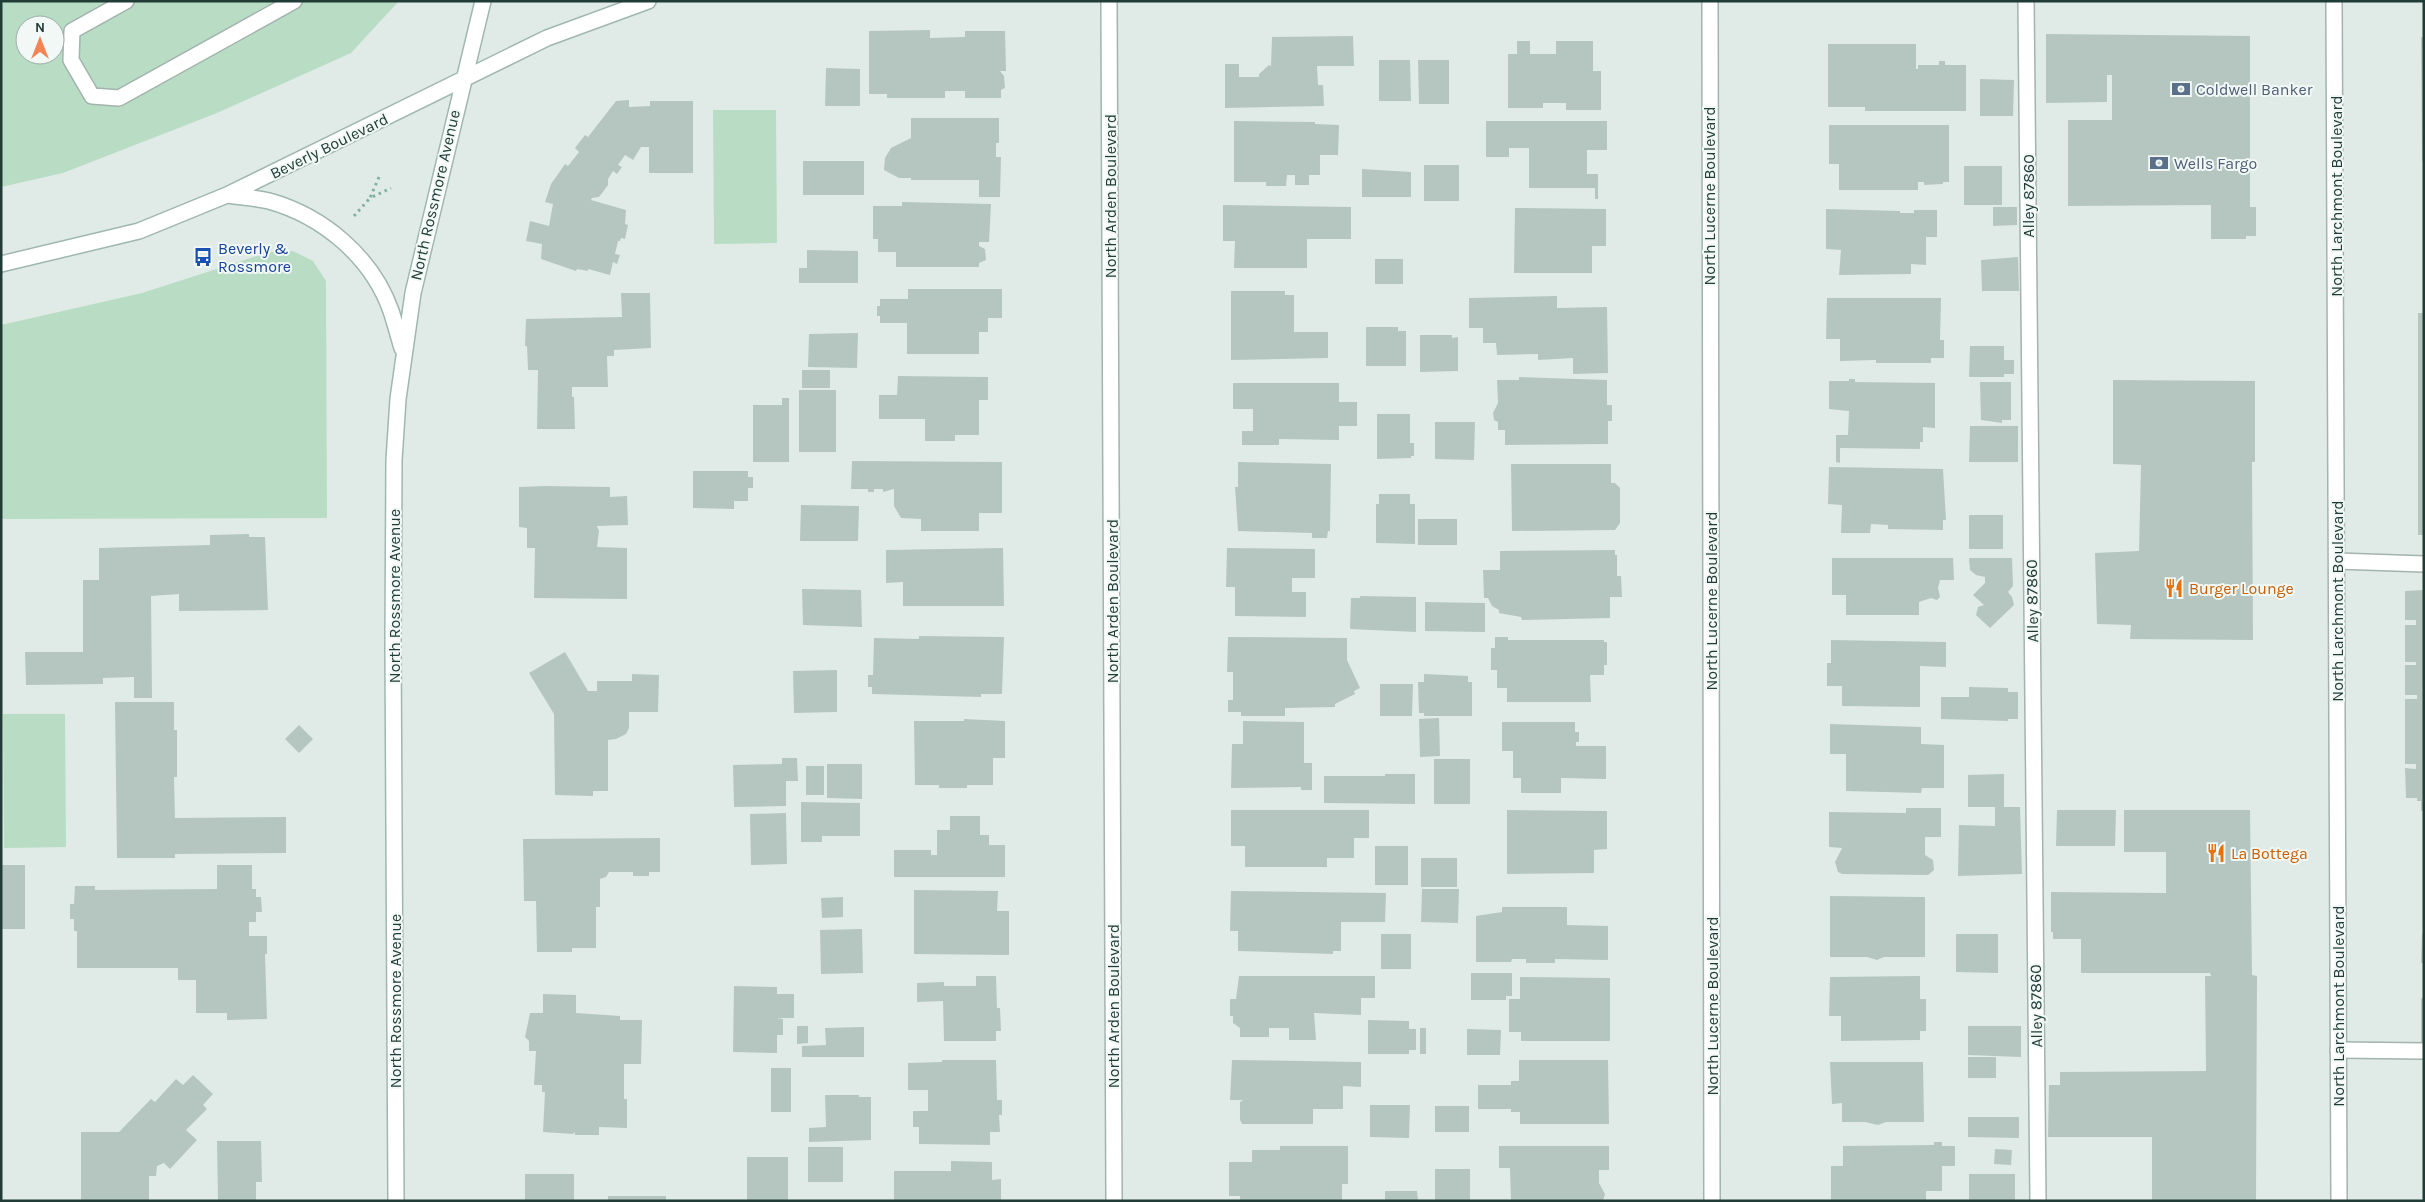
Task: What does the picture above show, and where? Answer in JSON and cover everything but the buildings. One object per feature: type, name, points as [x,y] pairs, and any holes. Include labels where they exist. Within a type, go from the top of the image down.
[{"type":"street","points":[[126,1],[72,31],[71,60],[92,96],[119,98],[294,1]]},
{"type":"street","name":"North Rossmore Avenue","points":[[396,1201],[394,460],[403,353],[412,293],[482,1]]},
{"type":"street","name":"Beverly Boulevard","points":[[1,264],[139,230],[227,196],[547,38],[648,1]]},
{"type":"street","name":"North Arden Boulevard","points":[[1109,1],[1114,1201]]},
{"type":"street","name":"North Lucerne Boulevard","points":[[1710,1],[1712,1201]]},
{"type":"street","name":"Alley 87860","points":[[2026,1],[2038,1201]]},
{"type":"street","name":"North Larchmont Boulevard","points":[[2334,1],[2339,1201]]},
{"type":"street","points":[[227,196],[269,201],[308,216],[343,240],[371,272],[390,309],[403,353]]},
{"type":"street","points":[[2337,561],[2424,564]]},
{"type":"street","points":[[2338,1050],[2424,1051]]},
{"type":"path","points":[[350,220],[370,198],[379,177]]},
{"type":"path","points":[[370,198],[391,188]]},
{"type":"green space","points":[[1,1],[399,1],[351,53],[217,113],[63,173],[1,187]]},
{"type":"green space","points":[[713,110],[776,110],[777,243],[714,244]]},
{"type":"green space","points":[[293,251],[313,261],[326,281],[327,518],[1,519],[1,325],[142,293],[269,252]]},
{"type":"green space","points":[[3,714],[65,714],[66,847],[4,848]]},
{"type":"place","name":"Coldwell Banker","points":[[2181,89]]},
{"type":"place","name":"Wells Fargo","points":[[2159,163]]},
{"type":"place","name":"Beverly & Rossmore","points":[[203,257]]},
{"type":"place","name":"Burger Lounge","points":[[2174,588]]},
{"type":"place","name":"La Bottega","points":[[2216,853]]}]
